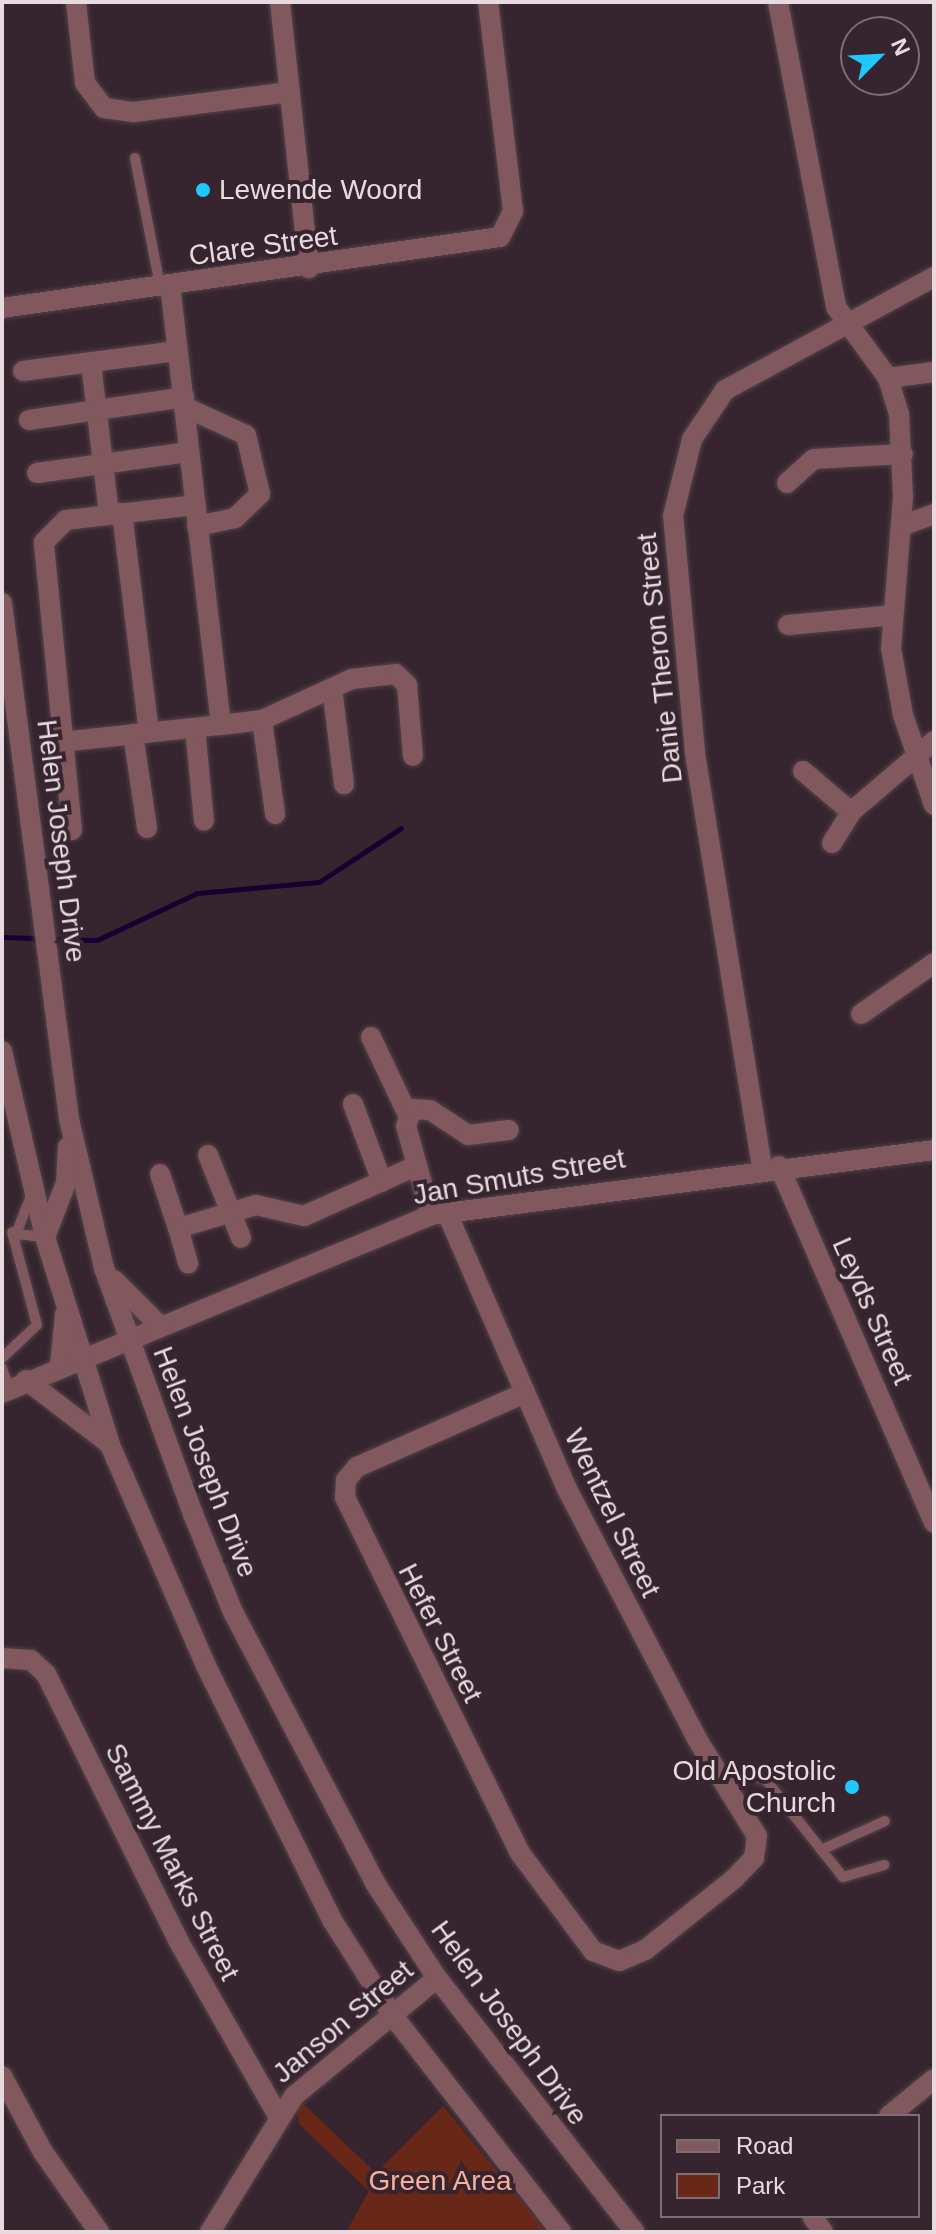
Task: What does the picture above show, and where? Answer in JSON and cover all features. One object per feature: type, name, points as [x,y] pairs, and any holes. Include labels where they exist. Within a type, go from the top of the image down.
[{"type":"street","points":[[76,2],[85,83],[104,108],[134,112],[290,92]]},
{"type":"street","points":[[280,2],[309,268]]},
{"type":"street","name":"Clare Street","points":[[2,308],[491,242],[509,229],[513,211],[488,2]]},
{"type":"street","points":[[778,2],[845,326],[888,378],[903,454],[901,526],[891,648],[914,754],[934,805]]},
{"type":"street","name":"Danie Theron Street","points":[[770,1166],[695,752],[673,516],[692,439],[725,390],[784,352],[845,326],[934,277]]},
{"type":"street","points":[[165,287],[178,351],[221,725]]},
{"type":"street","points":[[23,371],[178,351]]},
{"type":"street","points":[[91,363],[103,462],[115,514],[141,733],[147,828]]},
{"type":"street","points":[[888,378],[934,372]]},
{"type":"street","points":[[29,420],[96,409],[184,402],[246,435],[260,494],[235,518],[197,526]]},
{"type":"street","points":[[37,473],[188,452]]},
{"type":"street","points":[[787,483],[814,459],[903,454]]},
{"type":"street","points":[[72,830],[41,558],[50,530],[115,514],[195,505]]},
{"type":"street","points":[[901,526],[934,514]]},
{"type":"street","name":"Helen Joseph Drive","points":[[3,615],[69,1119],[104,1268],[128,1339],[233,1612],[375,1883],[437,1978],[635,2232]]},
{"type":"street","points":[[788,625],[893,615]]},
{"type":"street","points":[[61,742],[262,720],[332,688],[370,675],[403,678],[413,756]]},
{"type":"street","points":[[332,688],[344,784]]},
{"type":"street","points":[[262,720],[275,814]]},
{"type":"street","points":[[195,728],[204,821]]},
{"type":"street","points":[[832,843],[851,812],[914,754],[934,741]]},
{"type":"street","points":[[803,771],[851,812]]},
{"type":"street","points":[[861,1014],[934,963]]},
{"type":"street","name":"Wentzel Street","points":[[371,1037],[408,1115],[416,1166],[636,1627],[751,1824]]},
{"type":"street","points":[[2,1051],[45,1237],[110,1445],[220,1695],[332,1920],[393,2016],[561,2232]]},
{"type":"street","points":[[353,1104],[382,1182]]},
{"type":"street","points":[[408,1115],[430,1110],[468,1135],[509,1130]]},
{"type":"street","points":[[45,1237],[66,1183],[69,1119]]},
{"type":"street","name":"Jan Smuts Street","points":[[12,1388],[81,1356],[161,1327],[439,1214],[770,1166],[934,1150]]},
{"type":"street","points":[[208,1155],[241,1238]]},
{"type":"street","points":[[178,1228],[256,1205],[304,1216],[416,1166]]},
{"type":"street","name":"Leyds Street","points":[[770,1166],[934,1523]]},
{"type":"street","points":[[160,1174],[188,1264]]},
{"type":"street","points":[[104,1268],[138,1312],[161,1327]]},
{"type":"street","points":[[60,1365],[65,1306]]},
{"type":"street","points":[[12,1388],[110,1445]]},
{"type":"street","name":"Hefer Street","points":[[525,1393],[357,1467],[346,1480],[345,1498],[520,1853],[593,1951],[619,1961],[645,1950],[735,1878],[758,1847],[751,1824]]},
{"type":"street","name":"Sammy Marks Street","points":[[2,1658],[31,1660],[46,1674],[179,1942],[279,2117]]},
{"type":"street","name":"Janson Street","points":[[210,2232],[279,2117],[307,2082],[437,1978]]},
{"type":"street","points":[[2,2076],[99,2232]]},
{"type":"street","points":[[891,2114],[934,2079]]},
{"type":"lane","points":[[135,158],[165,287]]},
{"type":"lane","points":[[2,1358],[37,1325],[12,1232]]},
{"type":"lane","points":[[2,1368],[12,1388]]},
{"type":"lane","points":[[726,1783],[748,1775],[766,1780],[843,1877],[884,1865]]},
{"type":"lane","points":[[821,1850],[885,1821]]},
{"type":"green space","name":"Green Area","points":[[295,2096],[376,2173],[443,2106],[547,2232],[346,2232],[369,2191],[299,2124]]},
{"type":"waterway","points":[[49,939],[97,940],[197,893],[319,882],[401,828]]},
{"type":"waterway","points":[[2,937],[39,938]]},
{"type":"place","name":"Lewende Woord","points":[[203,190]]},
{"type":"place","name":"Old Apostolic Church","points":[[852,1787]]}]
